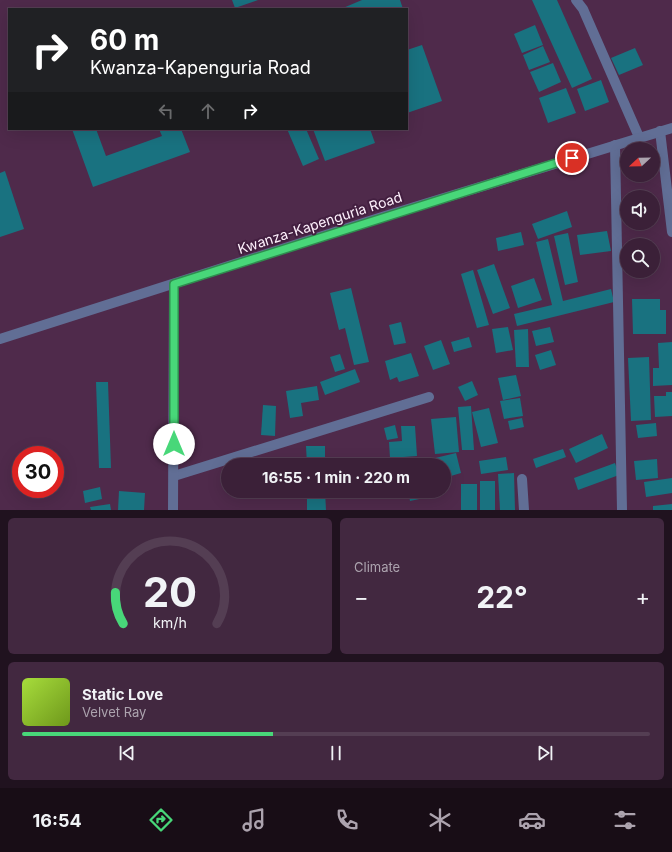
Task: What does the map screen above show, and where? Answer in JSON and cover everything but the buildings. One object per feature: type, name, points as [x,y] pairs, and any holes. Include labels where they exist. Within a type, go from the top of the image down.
[{"type":"street","points":[[576,0],[583,9],[639,137]]},
{"type":"street","name":"Kwanza-Kapenguria Road","points":[[0,339],[382,217],[672,128]]},
{"type":"street","points":[[660,131],[672,232]]},
{"type":"street","points":[[615,145],[622,510]]},
{"type":"street","points":[[173,510],[174,284]]},
{"type":"street","points":[[174,476],[429,397]]},
{"type":"street","points":[[522,479],[524,510]]},
{"type":"route","points":[[174,444],[174,284],[572,158]]}]
